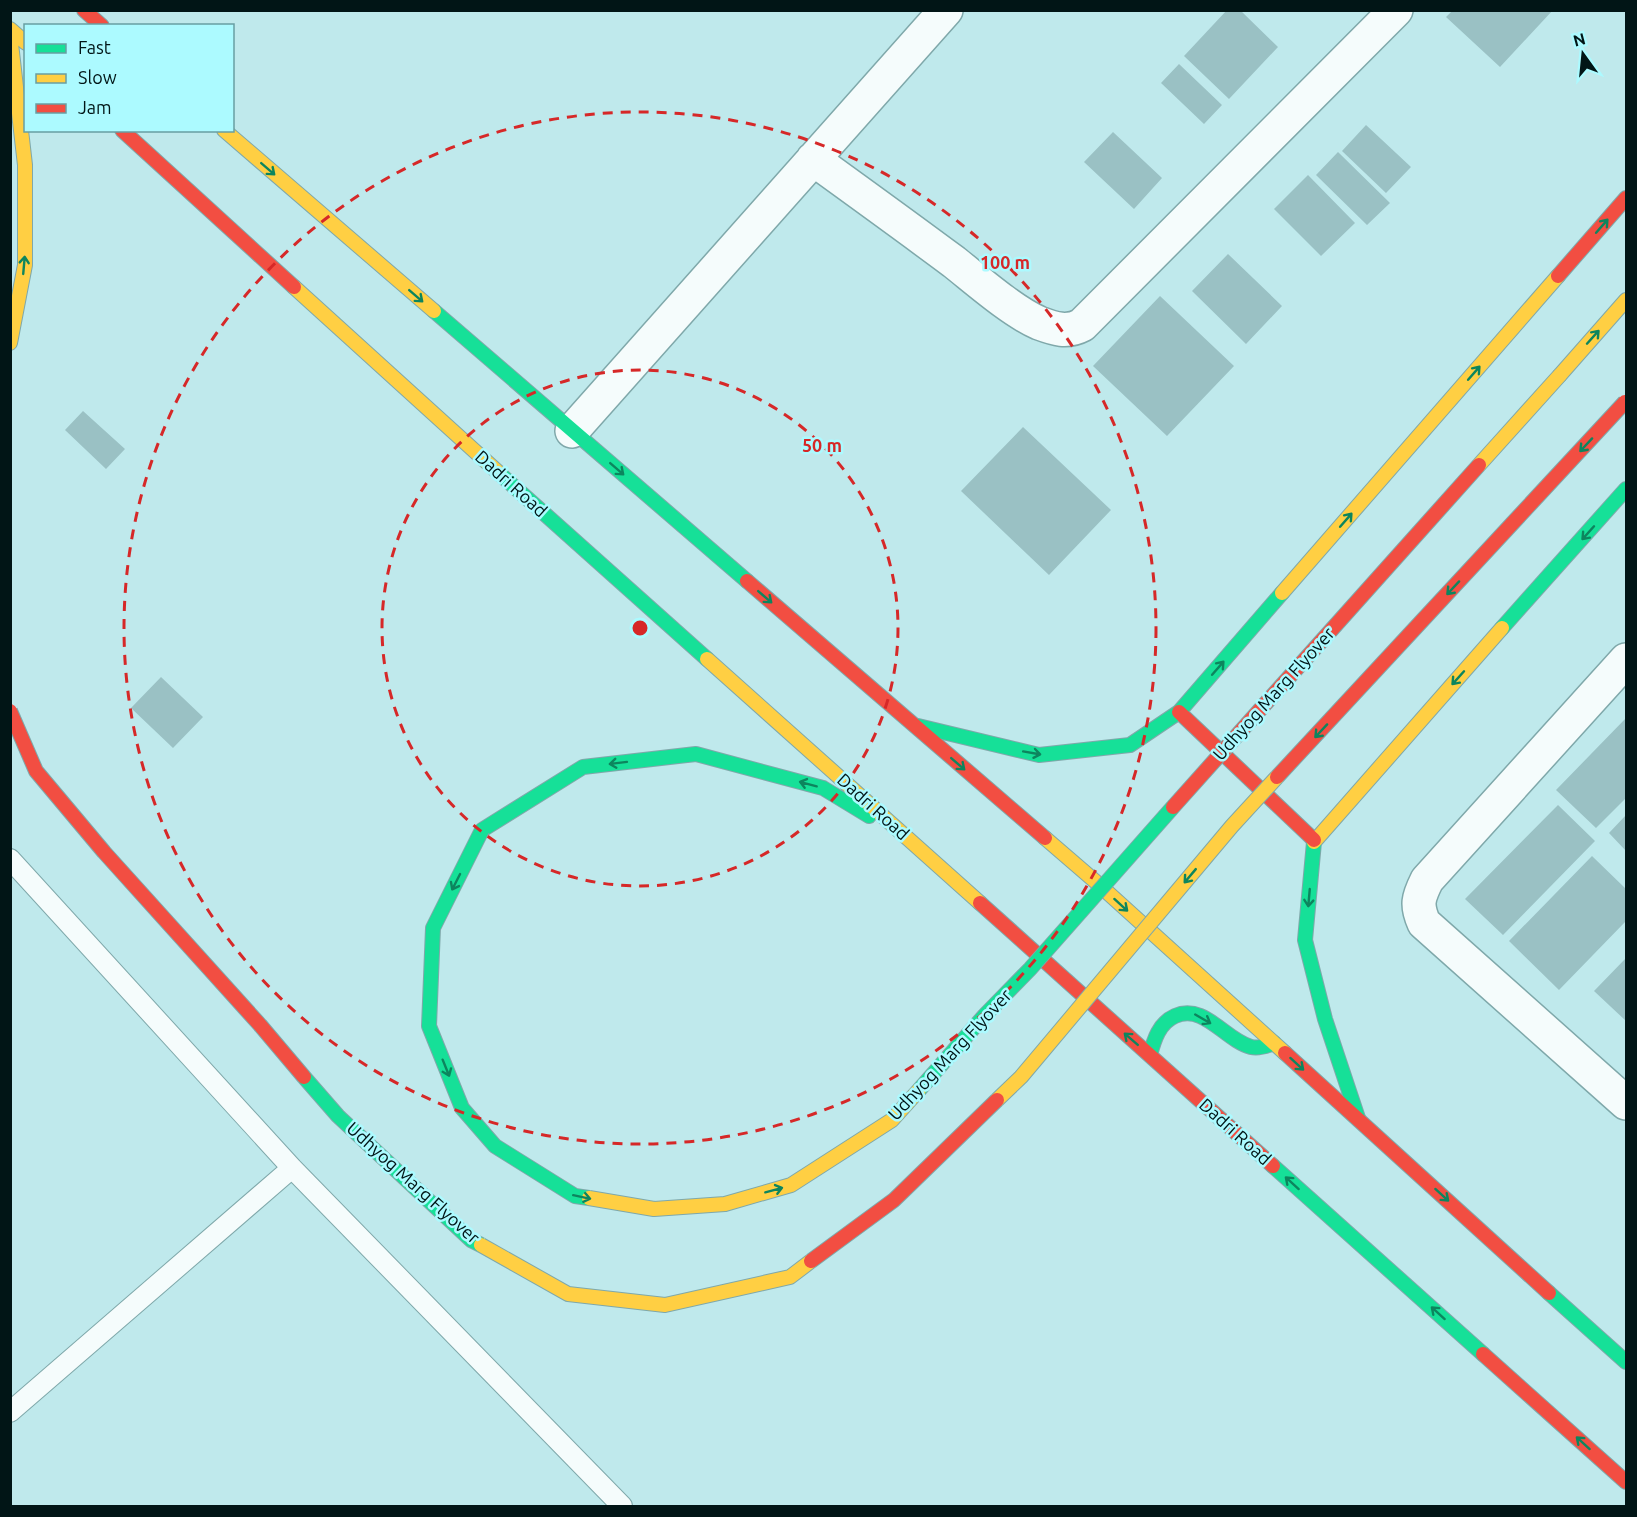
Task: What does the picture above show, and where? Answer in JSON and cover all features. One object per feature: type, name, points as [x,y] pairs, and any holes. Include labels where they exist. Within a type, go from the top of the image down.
[{"type":"main road","points":[[84,10],[100,24]]},
{"type":"main road","points":[[10,29],[24,41]]},
{"type":"main road","points":[[10,35],[25,165],[25,265],[10,343]]},
{"type":"main road","name":"Dadri Road","points":[[124,132],[510,483],[1626,1482]]},
{"type":"main road","points":[[226,132],[1096,882],[1626,1362]]},
{"type":"main road","points":[[914,725],[1039,755],[1130,745],[1179,712],[1626,198]]},
{"type":"main road","name":"Udhyog Marg Flyover","points":[[914,843],[823,788],[696,754],[583,767],[482,830],[433,928],[429,1026],[462,1108],[495,1146],[575,1196],[654,1209],[725,1204],[791,1185],[892,1120],[985,1015],[1030,969],[1626,300]]},
{"type":"main road","name":"Udhyog Marg Flyover","points":[[10,711],[36,771],[104,852],[260,1025],[338,1116],[471,1240],[568,1294],[665,1305],[790,1277],[894,1200],[1021,1077],[1232,826],[1626,401]]},
{"type":"main road","points":[[1358,1119],[1325,1018],[1305,940],[1314,840],[1626,489]]},
{"type":"main road","points":[[1179,712],[1314,840]]},
{"type":"main road","points":[[1150,1055],[1156,1034],[1163,1024],[1185,1012],[1196,1014],[1234,1039],[1252,1047],[1264,1047],[1274,1043]]},
{"type":"street","points":[[573,431],[946,10]]},
{"type":"street","points":[[813,159],[1013,307],[1037,322],[1062,330],[1073,330],[1082,325],[1396,10]]},
{"type":"street","points":[[1626,660],[1427,880],[1419,896],[1419,911],[1424,923],[1626,1103]]},
{"type":"lane","points":[[10,859],[292,1168],[622,1506]]},
{"type":"lane","points":[[10,1412],[292,1168]]},
{"type":"building","points":[[1227,10],[1240,10],[1278,47],[1229,99],[1184,56]]},
{"type":"building","points":[[1453,10],[1553,10],[1500,67],[1446,17]]},
{"type":"building","points":[[1179,64],[1222,105],[1204,124],[1161,83]]},
{"type":"building","points":[[1366,125],[1411,167],[1386,193],[1342,151]]},
{"type":"building","points":[[1113,132],[1162,178],[1134,209],[1084,162]]},
{"type":"building","points":[[1338,152],[1390,203],[1367,225],[1316,175]]},
{"type":"building","points":[[1308,175],[1355,223],[1321,256],[1274,209]]},
{"type":"building","points":[[1228,254],[1282,306],[1246,344],[1192,291]]},
{"type":"building","points":[[1160,296],[1234,366],[1167,436],[1093,366]]},
{"type":"building","points":[[83,411],[125,449],[106,469],[65,430]]},
{"type":"building","points":[[1023,427],[1111,510],[1049,575],[961,491]]},
{"type":"building","points":[[161,677],[203,717],[173,748],[131,708]]},
{"type":"building","points":[[1626,718],[1626,798],[1596,828],[1556,790]]},
{"type":"building","points":[[1558,805],[1595,841],[1503,935],[1465,899]]},
{"type":"building","points":[[1626,815],[1626,851],[1609,833]]},
{"type":"building","points":[[1592,856],[1626,889],[1626,921],[1559,990],[1509,941]]},
{"type":"building","points":[[1626,958],[1626,1021],[1594,991]]},
{"type":"traffic: fast","points":[[434,311],[747,581]]},
{"type":"traffic: fast","points":[[500,474],[707,659]]},
{"type":"traffic: fast","points":[[1502,628],[1626,489]]},
{"type":"traffic: fast","points":[[918,726],[1039,755],[1130,745],[1179,712],[1282,593]]},
{"type":"traffic: fast","points":[[482,830],[583,767],[696,754],[823,788],[869,816]]},
{"type":"traffic: fast","points":[[919,1090],[1173,807]]},
{"type":"traffic: fast","points":[[482,830],[433,928],[429,1026],[462,1108],[495,1146],[575,1196],[589,1198]]},
{"type":"traffic: fast","points":[[1314,842],[1305,940],[1325,1019],[1358,1118]]},
{"type":"traffic: fast","points":[[1150,1055],[1161,1027],[1169,1019],[1186,1013],[1205,1018],[1241,1043],[1251,1047],[1274,1043]]},
{"type":"traffic: fast","points":[[304,1077],[338,1116],[471,1240],[481,1245]]},
{"type":"traffic: fast","points":[[1273,1166],[1483,1354]]},
{"type":"traffic: fast","points":[[1549,1293],[1626,1362]]},
{"type":"traffic: slow","points":[[10,29],[24,41]]},
{"type":"traffic: slow","points":[[10,35],[25,165],[25,265],[10,343]]},
{"type":"traffic: slow","points":[[226,132],[434,311]]},
{"type":"traffic: slow","points":[[1282,593],[1558,276]]},
{"type":"traffic: slow","points":[[294,287],[500,474]]},
{"type":"traffic: slow","points":[[1560,375],[1626,300]]},
{"type":"traffic: slow","points":[[1479,465],[1560,375]]},
{"type":"traffic: slow","points":[[1314,842],[1502,628]]},
{"type":"traffic: slow","points":[[707,659],[980,903]]},
{"type":"traffic: slow","points":[[997,1100],[1021,1077],[1232,826],[1277,777]]},
{"type":"traffic: slow","points":[[1045,838],[1285,1053]]},
{"type":"traffic: slow","points":[[589,1198],[654,1209],[725,1204],[791,1185],[892,1120],[919,1090]]},
{"type":"traffic: slow","points":[[481,1245],[568,1294],[665,1305],[790,1277],[811,1261]]},
{"type":"traffic: jam","points":[[84,10],[100,24]]},
{"type":"traffic: jam","points":[[124,132],[294,287]]},
{"type":"traffic: jam","points":[[1558,276],[1626,198]]},
{"type":"traffic: jam","points":[[1277,777],[1625,402]]},
{"type":"traffic: jam","points":[[1173,807],[1479,465]]},
{"type":"traffic: jam","points":[[747,581],[1045,838]]},
{"type":"traffic: jam","points":[[10,711],[36,771],[104,852],[304,1077]]},
{"type":"traffic: jam","points":[[1179,712],[1314,840]]},
{"type":"traffic: jam","points":[[980,903],[1273,1166]]},
{"type":"traffic: jam","points":[[1285,1053],[1549,1293]]},
{"type":"traffic: jam","points":[[811,1261],[894,1200],[997,1100]]},
{"type":"traffic: jam","points":[[1483,1354],[1626,1482]]}]
